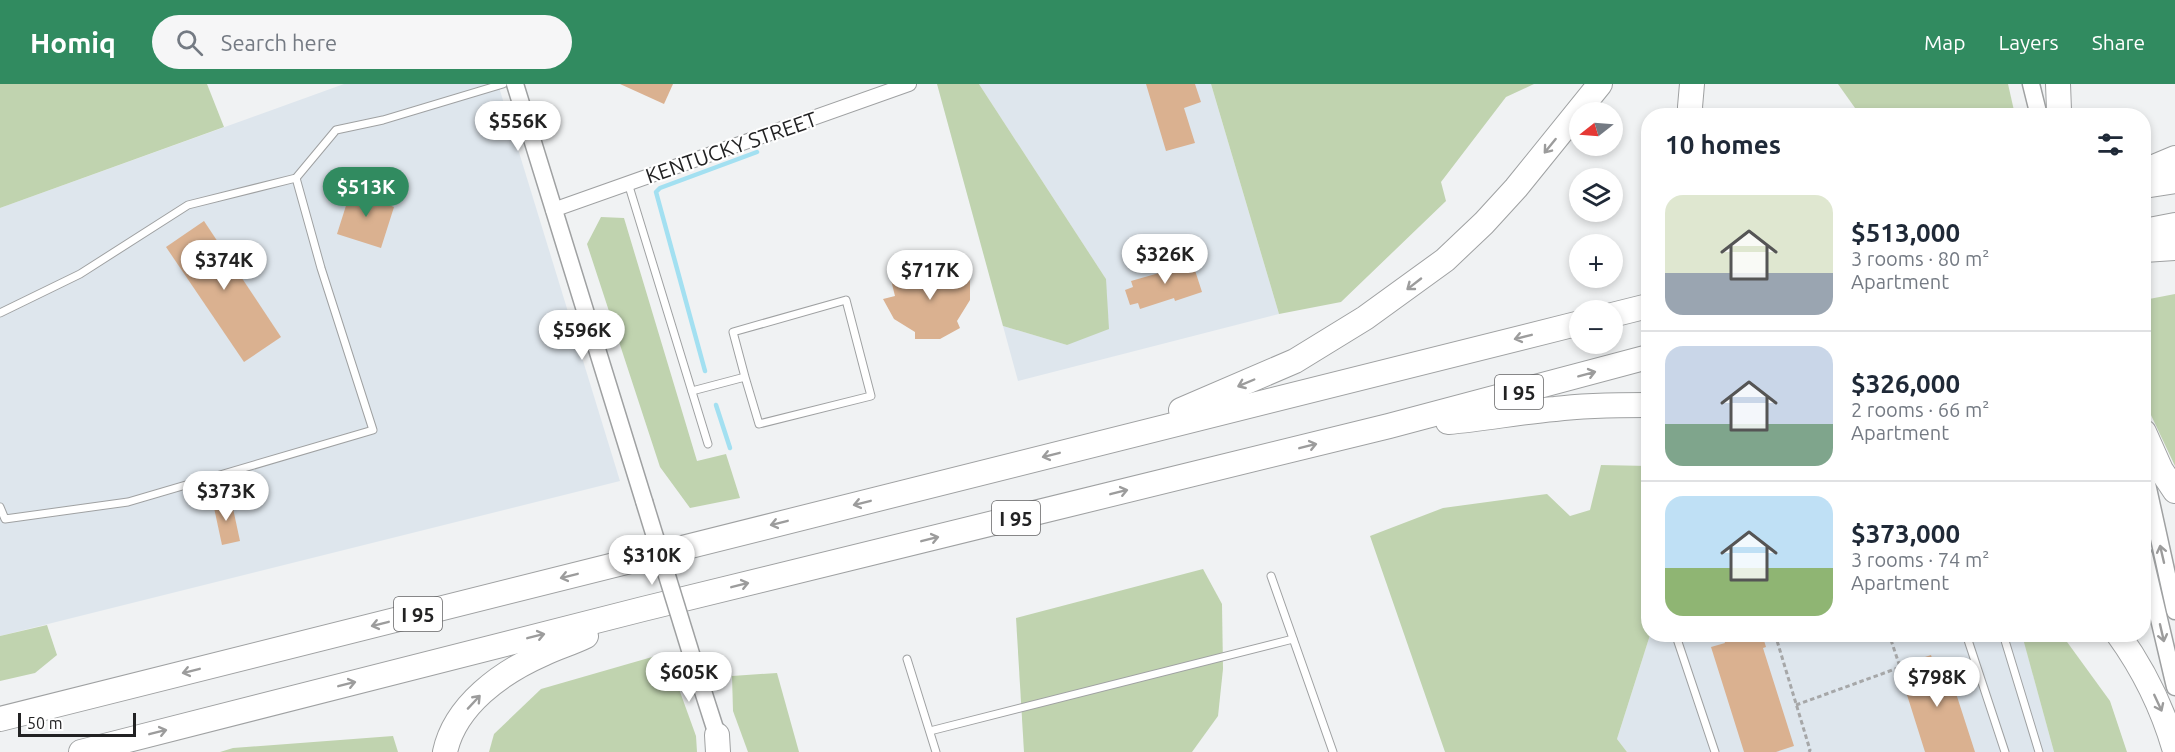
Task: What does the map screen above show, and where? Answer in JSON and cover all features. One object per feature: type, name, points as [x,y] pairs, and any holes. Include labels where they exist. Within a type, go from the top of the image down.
[{"type":"highway","points":[[1108,441],[1295,361],[1406,290],[1445,260],[1484,223],[1516,188],[1600,84]]},
{"type":"highway","points":[[1691,108],[1692,84]]},
{"type":"highway","points":[[2051,108],[2058,84]]},
{"type":"highway","points":[[2151,168],[2175,158]]},
{"type":"highway","points":[[2151,185],[2175,181]]},
{"type":"highway","points":[[2151,230],[2175,225]]},
{"type":"highway","points":[[2151,250],[2175,248]]},
{"type":"highway","points":[[1623,312],[1641,308]]},
{"type":"highway","name":"I 95","points":[[0,719],[1569,326]]},
{"type":"highway","name":"I 95","points":[[81,752],[643,609],[1389,426],[1641,359]]},
{"type":"highway","points":[[1389,426],[1486,419],[1554,409],[1611,404],[1641,405]]},
{"type":"highway","points":[[2151,448],[2161,470],[2175,491]]},
{"type":"highway","points":[[445,752],[455,725],[465,711],[496,681],[544,653],[578,640],[643,609]]},
{"type":"highway","points":[[2123,642],[2152,692],[2175,751]]},
{"type":"street","points":[[515,84],[719,746]]},
{"type":"street","name":"KENTUCKY STREET","points":[[553,210],[909,84]]},
{"type":"street","points":[[2031,84],[2046,108]]},
{"type":"street","points":[[2151,502],[2175,611]]},
{"type":"street","points":[[2151,585],[2175,687]]},
{"type":"lane","points":[[0,313],[80,274],[188,205],[296,178],[336,130],[383,120],[503,84]]},
{"type":"lane","points":[[0,507],[5,519],[129,502],[373,430],[321,268],[296,178]]},
{"type":"lane","points":[[628,183],[708,444]]},
{"type":"lane","points":[[846,300],[871,396],[759,424],[746,377],[733,332],[846,300]]},
{"type":"lane","points":[[692,391],[746,377]]},
{"type":"lane","points":[[1271,576],[1333,752]]},
{"type":"lane","points":[[930,731],[1293,639]]},
{"type":"lane","points":[[1678,642],[1715,752]]},
{"type":"lane","points":[[1969,642],[2005,752]]},
{"type":"lane","points":[[2005,642],[2038,752]]},
{"type":"lane","points":[[907,658],[936,752]]},
{"type":"path","points":[[1777,642],[1809,752]]},
{"type":"path","points":[[1892,642],[1900,667]]},
{"type":"path","points":[[1797,705],[1909,664]]},
{"type":"shaded area","points":[[344,84],[498,84],[620,481],[0,636],[0,208]]},
{"type":"shaded area","points":[[979,84],[1211,84],[1279,314],[1018,381],[1003,326],[1067,345],[1106,279]]},
{"type":"shaded area","points":[[1648,642],[2024,642],[2054,752],[1627,752],[1617,739]]},
{"type":"green space","points":[[0,84],[207,84],[224,127],[0,208]]},
{"type":"green space","points":[[937,84],[979,84],[1106,279],[1109,329],[1067,345],[1003,326]]},
{"type":"green space","points":[[1211,84],[1534,84],[1506,97],[1441,182],[1446,201],[1341,302],[1279,314]]},
{"type":"green space","points":[[1838,84],[2008,84],[2013,108],[1855,108]]},
{"type":"green space","points":[[601,217],[624,218],[697,461],[726,454],[740,498],[690,508],[660,467],[587,244]]},
{"type":"green space","points":[[2175,294],[2175,466],[2151,415],[2151,299]]},
{"type":"green space","points":[[1601,465],[1641,466],[1641,642],[1648,642],[1617,739],[1627,752],[1445,752],[1370,536],[1443,508],[1547,494],[1570,516],[1590,510]]},
{"type":"green space","points":[[1203,569],[1222,604],[1223,669],[1218,716],[1192,752],[1024,752],[1016,618]]},
{"type":"green space","points":[[47,625],[57,655],[35,673],[0,681],[0,636]]},
{"type":"green space","points":[[2024,642],[2067,642],[2110,701],[2127,752],[2054,752]]},
{"type":"green space","points":[[666,653],[696,736],[697,752],[489,752],[494,734],[541,689]]},
{"type":"green space","points":[[777,673],[799,752],[748,752],[733,711],[732,676]]},
{"type":"green space","points":[[393,736],[398,752],[220,752],[233,748]]},
{"type":"building","points":[[620,84],[673,84],[664,104]]},
{"type":"building","points":[[1146,84],[1195,84],[1201,102],[1184,108],[1195,143],[1166,151]]},
{"type":"building","points":[[363,188],[386,195],[384,203],[394,207],[381,248],[337,234],[350,193],[361,196]]},
{"type":"building","points":[[204,221],[281,337],[244,362],[166,247]]},
{"type":"building","points":[[953,258],[959,280],[970,277],[970,300],[957,321],[960,328],[940,339],[915,339],[915,332],[894,319],[883,299],[895,296],[891,280],[941,267],[940,261]]},
{"type":"building","points":[[1191,258],[1202,292],[1140,309],[1138,303],[1130,305],[1125,290],[1133,287],[1131,281],[1166,271],[1165,267]]},
{"type":"building","points":[[231,499],[240,541],[222,545],[213,503]]},
{"type":"building","points":[[1764,642],[1766,647],[1763,648],[1794,746],[1776,752],[1744,752],[1711,647],[1725,643]]},
{"type":"building","points":[[1931,655],[1935,668],[1951,663],[1956,679],[1952,681],[1975,752],[1925,752],[1902,679],[1914,676],[1910,662]]},
{"type":"waterway","points":[[705,371],[656,192],[660,188],[757,152]]},
{"type":"waterway","points":[[716,405],[730,448]]}]
